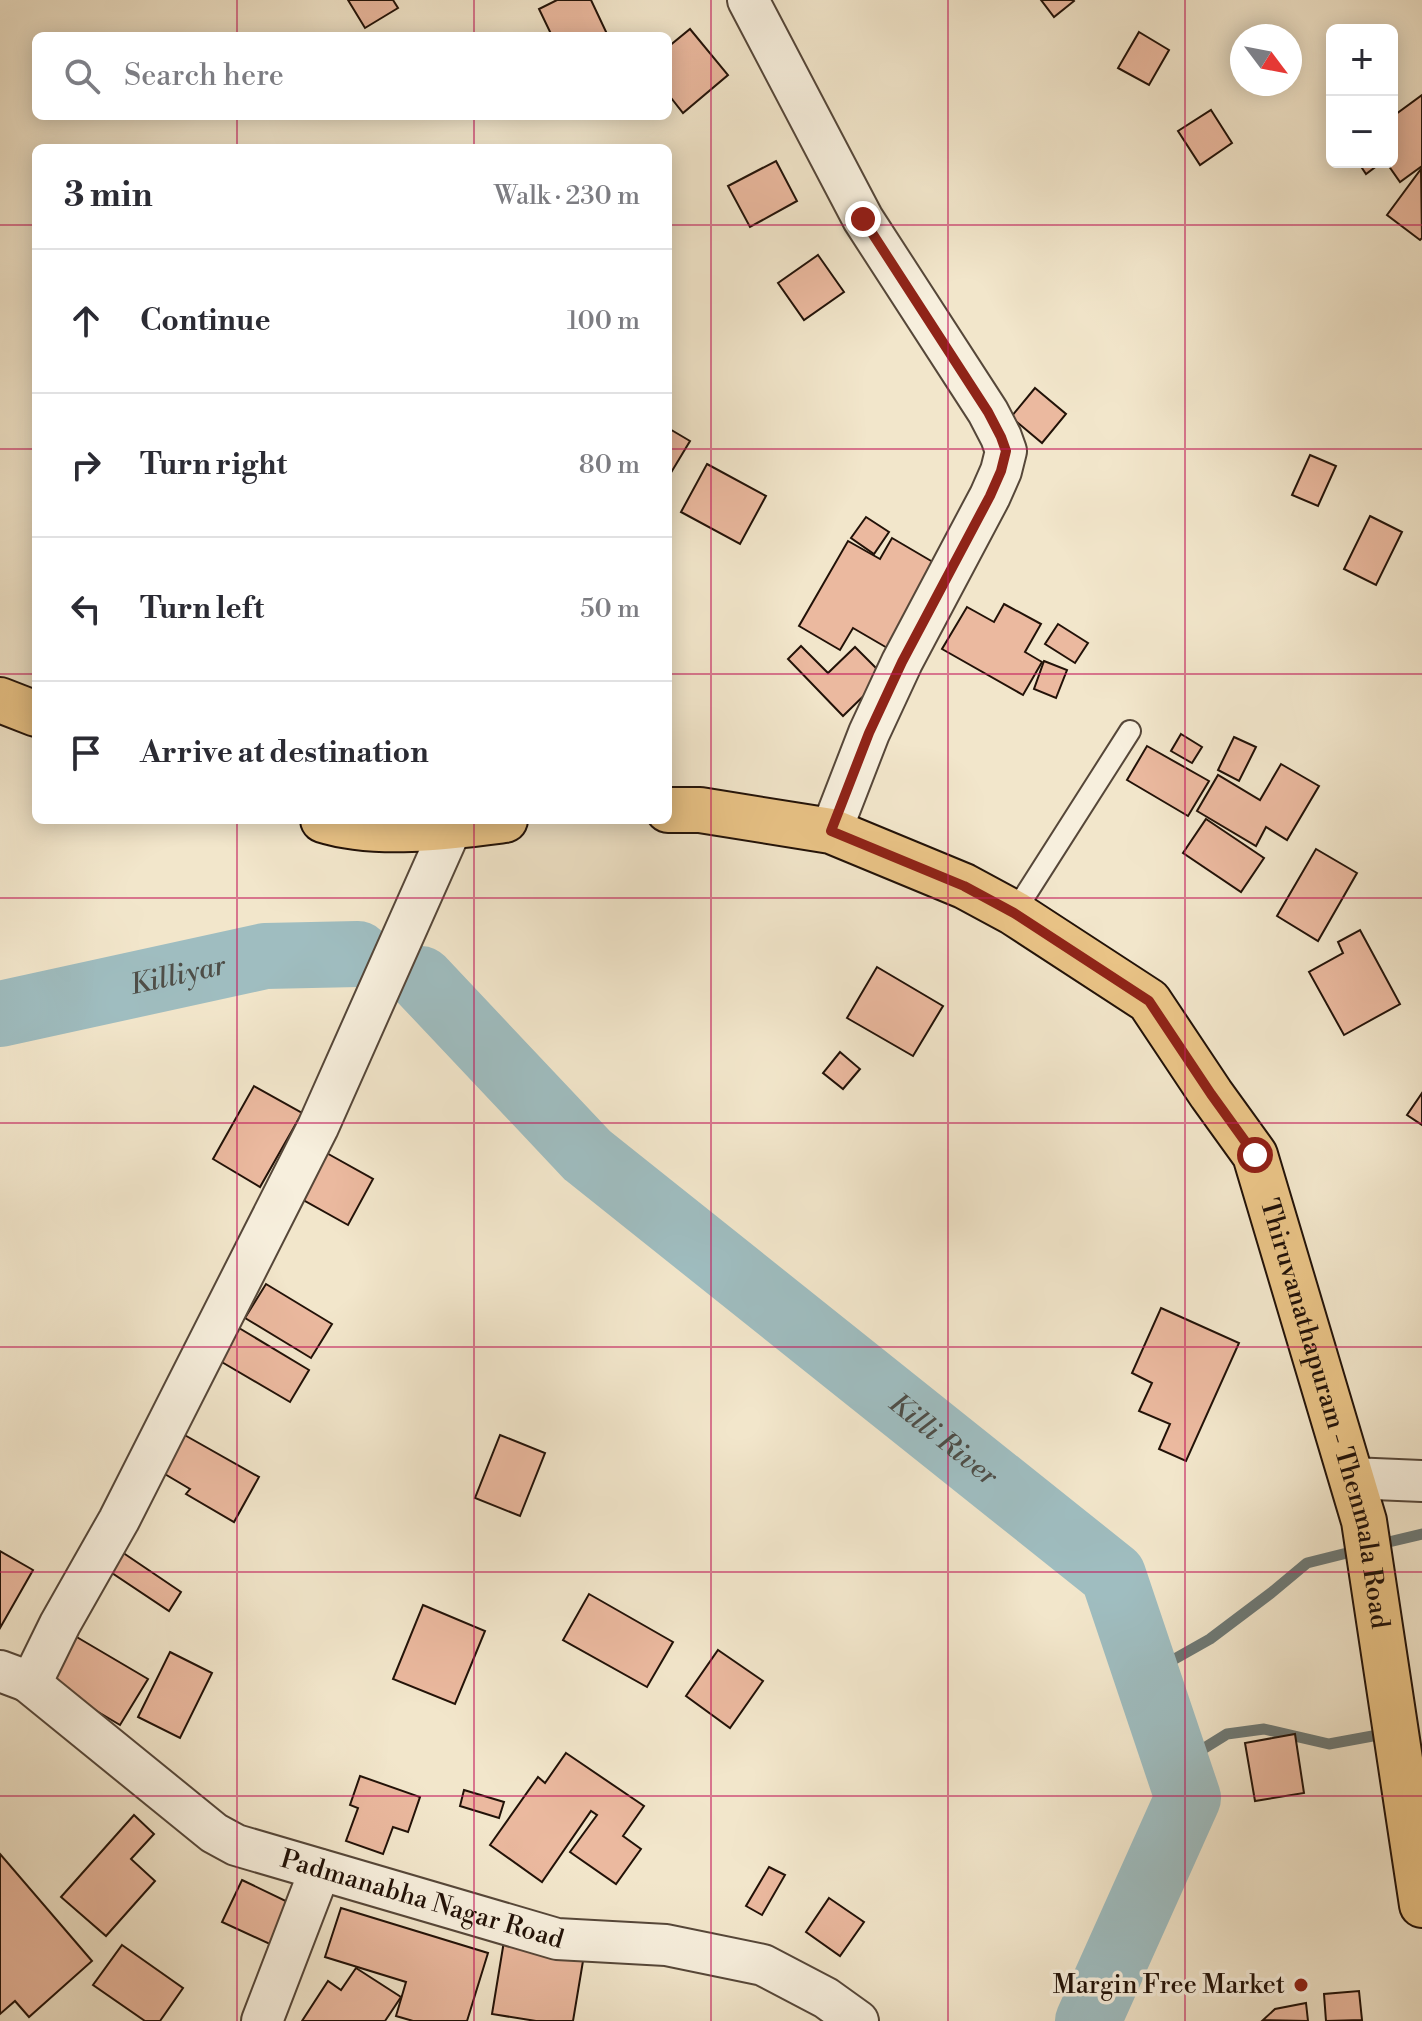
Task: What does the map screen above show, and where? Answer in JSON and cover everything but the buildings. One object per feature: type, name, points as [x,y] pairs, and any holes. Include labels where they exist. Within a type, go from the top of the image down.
[{"type":"main road","points":[[0,700],[32,712]]},
{"type":"main road","name":"Thiruvanathapuram - Thenmala Road","points":[[672,810],[700,810],[831,831],[964,886],[1014,913],[1149,1001],[1255,1155],[1364,1521],[1422,1905]]},
{"type":"main road","points":[[336,824],[345,827],[470,824]]},
{"type":"street","points":[[748,0],[863,219],[988,412],[1006,451],[990,496],[909,649],[869,733],[831,831]]},
{"type":"street","points":[[14,1676],[36,1673],[119,1520],[318,1127],[452,826]]},
{"type":"street","points":[[1351,1478],[1422,1481]]},
{"type":"street","name":"Padmanabha Nagar Road","points":[[14,1676],[214,1833],[236,1845],[557,1939],[666,1945],[763,1965],[826,1998],[858,2021]]},
{"type":"street","points":[[262,2021],[320,1870]]},
{"type":"lane","points":[[1014,913],[1130,731]]},
{"type":"waterway","name":"Killiyar","points":[[0,1014],[265,956],[358,954]]},
{"type":"waterway","name":"Killi River","points":[[421,979],[587,1155],[1113,1575],[1188,1798],[1088,2021]]},
{"type":"waterway","points":[[1376,1545],[1422,1534]]},
{"type":"waterway","points":[[1148,1674],[1210,1639],[1307,1563],[1359,1550]]},
{"type":"waterway","points":[[1177,1765],[1227,1734],[1264,1729],[1329,1744],[1389,1733]]},
{"type":"place","name":"Margin Free Market","points":[[1301,1985]]},
{"type":"route","points":[[863,219],[988,412],[1006,451],[990,496],[902,662],[869,733],[831,831],[964,886],[1014,913],[1149,1001],[1255,1155]]}]
